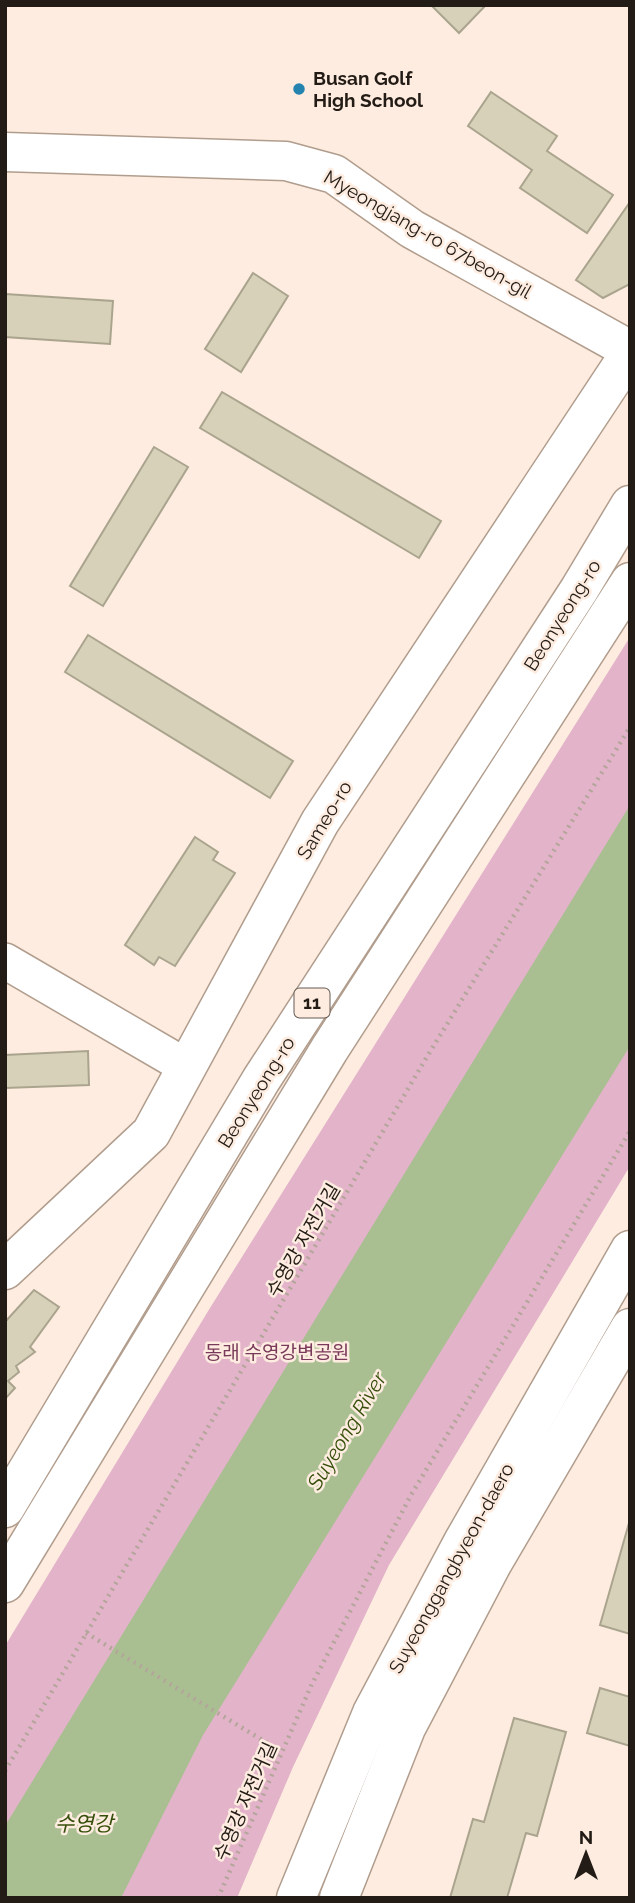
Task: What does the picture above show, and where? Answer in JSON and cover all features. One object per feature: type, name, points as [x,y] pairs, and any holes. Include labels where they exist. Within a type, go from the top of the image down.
[{"type":"main road","name":"Myeongjang-ro 67beon-gil","points":[[5,152],[286,161],[334,174],[412,229],[630,352]]},
{"type":"main road","name":"Sameo-ro","points":[[5,1270],[151,1133],[320,822],[630,352]]},
{"type":"main road","name":"Beonyeong-ro","points":[[5,1508],[261,1080],[579,590],[630,505]]},
{"type":"main road","name":"Beonyeong-ro","points":[[5,1583],[328,1050],[630,582]]},
{"type":"main road","name":"Suyeonggangbyeon-daero","points":[[296,1898],[372,1713],[464,1542],[630,1250]]},
{"type":"main road","name":"Suyeonggangbyeon-daero","points":[[339,1898],[407,1728],[492,1564],[630,1328]]},
{"type":"lane","points":[[5,961],[187,1067]]},
{"type":"path","name":"수영강 자전거길","points":[[5,1771],[428,1055],[563,830],[630,727]]},
{"type":"path","name":"수영강 자전거길","points":[[218,1898],[311,1686],[411,1495],[630,1131]]},
{"type":"path","points":[[86,1633],[282,1752]]},
{"type":"green space","name":"동래 수영강변공원","points":[[630,637],[630,1166],[389,1565],[293,1767],[237,1898],[5,1898],[5,1646],[210,1308]]},
{"type":"water","name":"수영강","points":[[630,805],[630,1046],[203,1735],[121,1898],[5,1898],[5,1826]]},
{"type":"building","points":[[431,5],[486,5],[459,33]]},
{"type":"building","points":[[491,92],[557,136],[547,151],[613,195],[587,233],[520,188],[532,170],[468,126]]},
{"type":"building","points":[[630,202],[630,284],[603,298],[576,280]]},
{"type":"building","points":[[253,273],[288,296],[241,372],[205,349]]},
{"type":"building","points":[[5,294],[113,301],[110,344],[5,337]]},
{"type":"building","points":[[222,392],[441,521],[419,558],[200,428]]},
{"type":"building","points":[[154,447],[188,467],[103,606],[70,586]]},
{"type":"building","points":[[88,635],[293,761],[270,798],[65,672]]},
{"type":"building","points":[[195,837],[218,852],[213,860],[235,873],[175,966],[159,957],[154,965],[125,945]]},
{"type":"building","points":[[88,1051],[89,1085],[5,1088],[5,1055]]},
{"type":"building","points":[[34,1290],[59,1307],[30,1347],[35,1352],[16,1366],[19,1372],[8,1381],[15,1388],[5,1399],[5,1322]]},
{"type":"building","points":[[630,1524],[630,1634],[600,1625]]},
{"type":"building","points":[[600,1688],[630,1697],[630,1746],[587,1733]]},
{"type":"building","points":[[514,1718],[566,1732],[537,1836],[526,1833],[507,1898],[450,1898],[473,1819],[484,1822]]},
{"type":"place","name":"Busan Golf High School","points":[[299,89]]},
{"type":"water label","name":"Suyeong River","points":[[347,1431]]}]
